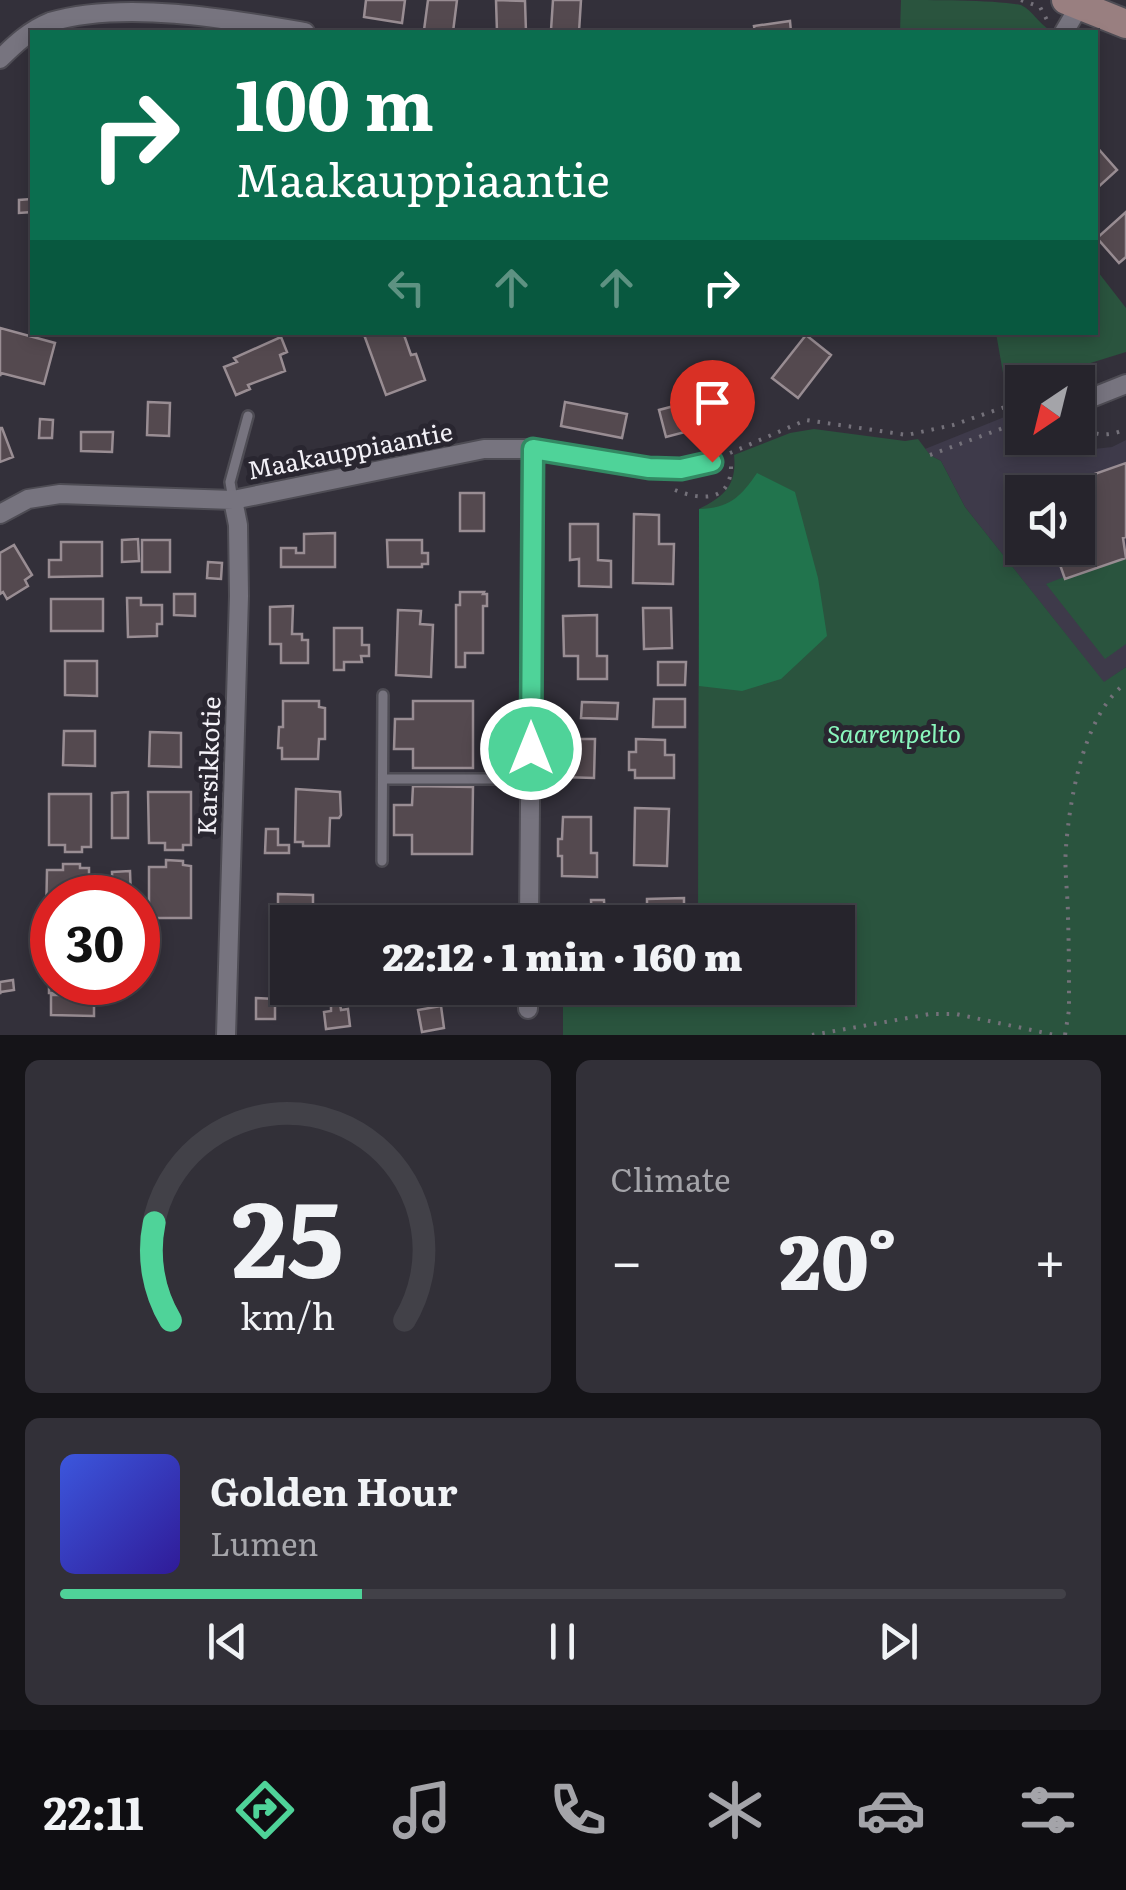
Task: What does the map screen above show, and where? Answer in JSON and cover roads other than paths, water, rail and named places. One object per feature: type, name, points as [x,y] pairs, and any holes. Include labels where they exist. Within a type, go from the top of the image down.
[{"type":"street","points":[[1064,9],[1126,24]]},
{"type":"street","points":[[33,30],[71,16],[143,10],[200,13],[294,30]]},
{"type":"street","points":[[0,59],[30,32]]},
{"type":"street","points":[[1095,396],[1126,384]]},
{"type":"street","name":"Maakauppiaantie","points":[[0,514],[28,499],[60,494],[234,500],[484,449],[533,449],[649,468],[681,469],[720,458]]},
{"type":"street","points":[[529,905],[533,449]]},
{"type":"street","name":"Karsikkotie","points":[[226,1035],[239,596],[234,500]]},
{"type":"lane","points":[[234,500],[230,482],[248,416]]},
{"type":"lane","points":[[382,861],[384,695]]},
{"type":"lane","points":[[382,778],[531,779]]},
{"type":"park label","name":"Saarenpelto","points":[[894,734]]}]
